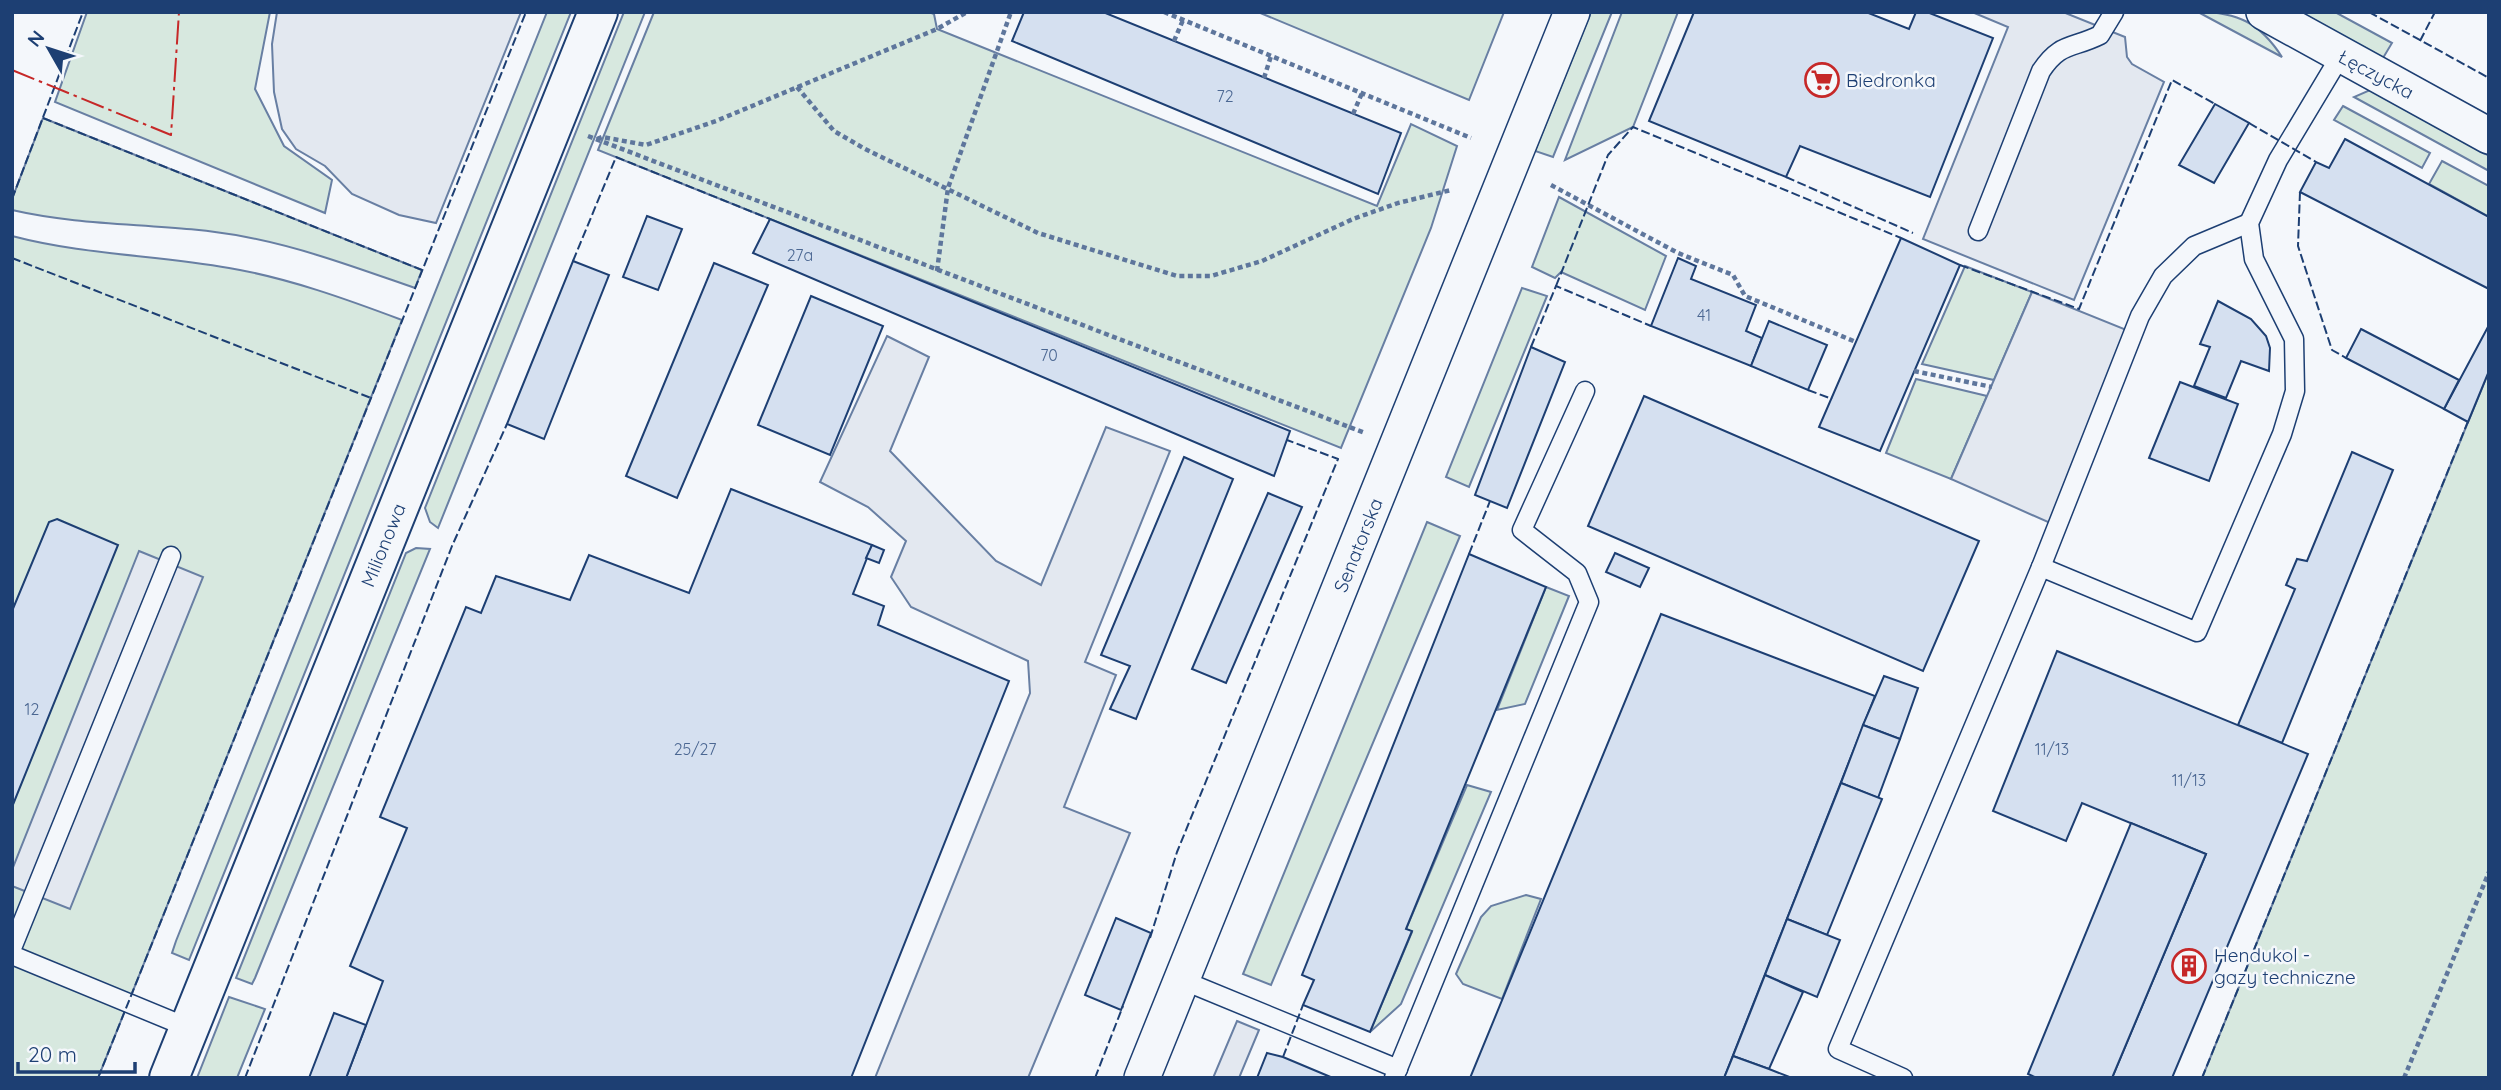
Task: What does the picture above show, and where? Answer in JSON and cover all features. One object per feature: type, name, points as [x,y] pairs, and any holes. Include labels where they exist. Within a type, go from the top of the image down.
[{"type":"street","name":"Milionowa","points":[[169,1078],[598,12]]},
{"type":"street","name":"Senatorska","points":[[1142,1078],[1572,12]]},
{"type":"street","name":"Łęczycka","points":[[2264,12],[2489,136]]},
{"type":"lane","points":[[1978,230],[2041,71],[2050,57],[2063,46],[2100,35],[2114,12]]},
{"type":"lane","points":[[2041,567],[2197,632],[2282,434],[2295,391],[2294,339],[2254,259],[2249,223],[2278,160],[2341,55]]},
{"type":"lane","points":[[1903,1078],[1838,1049],[2041,567],[2140,316],[2163,276],[2194,246],[2249,223]]},
{"type":"lane","points":[[1182,980],[1396,1073],[1589,602],[1577,573],[1522,530],[1585,391]]},
{"type":"lane","points":[[12,948],[171,556]]},
{"type":"lane","points":[[12,955],[189,1028]]},
{"type":"path","points":[[597,139],[603,137],[646,145],[716,121],[937,29],[967,12]]},
{"type":"path","points":[[937,271],[948,188],[1011,12]]},
{"type":"path","points":[[1164,12],[1471,138]]},
{"type":"path","points":[[1174,41],[1183,20]]},
{"type":"path","points":[[1264,78],[1271,56]]},
{"type":"path","points":[[797,87],[834,131],[1038,233],[1177,276],[1211,276],[1262,261],[1353,219],[1398,203],[1451,190]]},
{"type":"path","points":[[1353,114],[1362,93]]},
{"type":"path","points":[[553,123],[1361,431],[1397,448]]},
{"type":"path","points":[[1551,185],[1678,253],[1733,275],[1745,296],[1856,342]]},
{"type":"path","points":[[1914,371],[1992,387]]},
{"type":"path","points":[[2404,1078],[2489,872]]},
{"type":"shaded area","points":[[87,12],[270,12],[255,89],[284,146],[332,180],[325,213],[55,102]]},
{"type":"shaded area","points":[[277,12],[521,12],[436,223],[399,215],[352,194],[325,166],[296,149],[282,129],[274,92],[272,44]]},
{"type":"shaded area","points":[[547,12],[571,12],[189,960],[172,953],[176,941]]},
{"type":"shaded area","points":[[624,12],[645,12],[438,528],[430,522],[425,508]]},
{"type":"shaded area","points":[[654,12],[929,12],[934,14],[937,29],[1377,206],[1411,124],[1457,146],[1431,228],[1341,448],[598,150]]},
{"type":"shaded area","points":[[1258,12],[1504,12],[1469,100]]},
{"type":"shaded area","points":[[1591,12],[1612,12],[1553,157],[1535,151]]},
{"type":"shaded area","points":[[1622,12],[1678,12],[1633,127],[1565,160]]},
{"type":"shaded area","points":[[1972,12],[2063,12],[2125,37],[2127,57],[2132,64],[2164,82],[2074,300],[1923,239],[2008,27]]},
{"type":"shaded area","points":[[2198,12],[2225,14],[2247,22],[2274,45],[2282,57]]},
{"type":"shaded area","points":[[2300,12],[2335,12],[2392,43],[2383,58]]},
{"type":"shaded area","points":[[2370,90],[2489,156],[2489,171],[2354,97]]},
{"type":"shaded area","points":[[2343,106],[2430,153],[2422,168],[2334,120]]},
{"type":"shaded area","points":[[43,118],[422,270],[415,288],[310,253],[246,237],[188,229],[71,220],[12,210],[12,199]]},
{"type":"shaded area","points":[[2442,161],[2489,186],[2489,217],[2429,184]]},
{"type":"shaded area","points":[[1559,197],[1666,256],[1645,310],[1561,272],[1555,278],[1532,267]]},
{"type":"shaded area","points":[[12,236],[66,247],[251,272],[317,290],[402,320],[98,1078],[12,1078]]},
{"type":"shaded area","points":[[1965,266],[2032,292],[1994,380],[1922,364]]},
{"type":"shaded area","points":[[1522,288],[1547,296],[1469,487],[1446,477]]},
{"type":"shaded area","points":[[2032,292],[2134,333],[2057,526],[1951,479]]},
{"type":"shaded area","points":[[887,336],[929,357],[890,451],[996,561],[1041,585],[1106,427],[1170,451],[1085,662],[1116,675],[1064,807],[1130,833],[1028,1078],[875,1078],[1030,693],[1028,661],[911,607],[891,577],[906,541],[868,507],[820,482]]},
{"type":"shaded area","points":[[2489,371],[2489,1078],[2202,1078],[2468,422]]},
{"type":"shaded area","points":[[1916,379],[1987,396],[1951,479],[1886,453]]},
{"type":"shaded area","points":[[1427,522],[1460,536],[1271,985],[1243,974]]},
{"type":"shaded area","points":[[416,548],[430,549],[255,978],[252,984],[236,978],[406,553]]},
{"type":"shaded area","points":[[139,551],[203,577],[70,909],[12,886],[12,870]]},
{"type":"shaded area","points":[[1546,587],[1569,596],[1525,704],[1497,710]]},
{"type":"shaded area","points":[[1467,785],[1491,792],[1401,1004],[1370,1032],[1412,932],[1406,929]]},
{"type":"shaded area","points":[[1526,895],[1541,899],[1502,999],[1463,984],[1456,974],[1481,917],[1491,906]]},
{"type":"shaded area","points":[[229,997],[265,1009],[237,1078],[197,1078]]},
{"type":"shaded area","points":[[1237,1021],[1259,1030],[1239,1078],[1213,1078]]},
{"type":"building","points":[[1024,12],[1103,12],[1401,133],[1378,194],[1012,41]]},
{"type":"building","name":"Biedronka","points":[[1694,12],[1866,12],[1909,29],[1916,12],[1927,12],[1993,38],[1930,197],[1800,146],[1786,177],[1649,121]]},
{"type":"building","points":[[2215,104],[2249,123],[2214,183],[2179,165]]},
{"type":"building","points":[[2345,139],[2489,217],[2489,289],[2300,192],[2316,162],[2329,168]]},
{"type":"building","points":[[647,216],[682,229],[658,290],[623,277]]},
{"type":"building","points":[[770,219],[1290,431],[1274,476],[753,253]]},
{"type":"building","points":[[1901,238],[1960,265],[1880,451],[1819,427]]},
{"type":"building","points":[[1678,258],[1696,266],[1691,279],[1756,305],[1746,331],[1762,338],[1751,366],[1651,326]]},
{"type":"building","points":[[573,261],[609,275],[544,439],[507,424]]},
{"type":"building","points":[[714,263],[768,285],[677,498],[626,476]]},
{"type":"building","points":[[811,296],[883,326],[830,455],[758,425]]},
{"type":"building","points":[[2218,301],[2251,319],[2266,336],[2270,348],[2269,371],[2241,361],[2226,398],[2194,386],[2210,347],[2200,344]]},
{"type":"building","points":[[1769,321],[1827,345],[1808,390],[1751,366]]},
{"type":"building","points":[[2489,325],[2489,371],[2468,422],[2444,409]]},
{"type":"building","points":[[2361,329],[2459,380],[2444,409],[2346,358]]},
{"type":"building","points":[[1531,347],[1565,362],[1507,508],[1475,495]]},
{"type":"building","points":[[2180,382],[2238,404],[2209,481],[2149,458]]},
{"type":"building","points":[[1644,396],[1979,541],[1923,671],[1588,526]]},
{"type":"building","points":[[2352,452],[2393,470],[2282,743],[2238,725],[2295,589],[2286,585],[2297,559],[2307,561]]},
{"type":"building","points":[[1184,457],[1233,479],[1136,719],[1110,709],[1130,666],[1101,655]]},
{"type":"building","points":[[731,489],[872,545],[853,594],[884,606],[878,625],[1009,681],[851,1078],[346,1078],[383,981],[350,966],[407,828],[380,817],[466,607],[481,613],[496,576],[570,600],[589,555],[689,593]]},
{"type":"building","points":[[1268,493],[1302,507],[1226,683],[1192,669]]},
{"type":"building","points":[[57,519],[118,545],[12,807],[12,611],[49,522]]},
{"type":"building","points":[[872,545],[884,550],[879,563],[866,558]]},
{"type":"building","points":[[1615,553],[1649,568],[1640,587],[1606,572]]},
{"type":"building","points":[[1469,554],[1546,587],[1406,929],[1412,931],[1370,1032],[1303,1005],[1314,980],[1302,975]]},
{"type":"building","points":[[1661,614],[1875,696],[1724,1078],[1470,1078]]},
{"type":"building","name":"Hendukol - gazy techniczne","points":[[2057,651],[2308,754],[2172,1078],[2112,1078],[2206,854],[2082,803],[2066,841],[1993,811]]},
{"type":"building","points":[[1884,676],[1918,688],[1900,739],[1863,725]]},
{"type":"building","points":[[1863,725],[1900,739],[1878,798],[1841,783]]},
{"type":"building","points":[[1841,783],[1882,799],[1827,935],[1787,919]]},
{"type":"building","points":[[2131,823],[2206,854],[2112,1078],[2037,1078],[2028,1074]]},
{"type":"building","points":[[1116,918],[1151,933],[1121,1010],[1085,995]]},
{"type":"building","points":[[1787,919],[1840,940],[1817,997],[1765,975]]},
{"type":"building","points":[[1765,975],[1803,992],[1769,1069],[1733,1056]]},
{"type":"building","points":[[334,1013],[366,1025],[346,1078],[309,1078]]},
{"type":"building","points":[[1267,1053],[1283,1057],[1333,1078],[1257,1078]]},
{"type":"building","points":[[1733,1056],[1769,1069],[1792,1078],[1724,1078]]},
{"type":"fence","points":[[12,199],[83,12]]},
{"type":"fence","points":[[98,1078],[526,12]]},
{"type":"fence","points":[[929,12],[938,12]]},
{"type":"fence","points":[[2369,12],[2489,78]]},
{"type":"fence","points":[[2420,41],[2435,12]]},
{"type":"fence","points":[[1960,265],[2079,309],[2172,80],[2215,104]]},
{"type":"fence","points":[[43,118],[422,270]]},
{"type":"fence","points":[[2249,123],[2316,162]]},
{"type":"fence","points":[[1556,286],[1608,155],[1633,127],[1901,238]]},
{"type":"fence","points":[[573,261],[616,157],[770,219]]},
{"type":"fence","points":[[1786,177],[1913,233]]},
{"type":"fence","points":[[2300,192],[2298,246],[2332,350],[2346,358]]},
{"type":"fence","points":[[12,258],[371,398]]},
{"type":"fence","points":[[1531,347],[1556,286],[1651,326]]},
{"type":"fence","points":[[1808,390],[1832,399]]},
{"type":"fence","points":[[2202,1078],[2469,419]]},
{"type":"fence","points":[[245,1078],[452,546],[507,424]]},
{"type":"fence","points":[[1150,938],[1177,852],[1338,459],[1287,440]]},
{"type":"fence","points":[[1469,554],[1490,501]]},
{"type":"fence","points":[[1283,1057],[1303,1005]]},
{"type":"fence","points":[[1095,1078],[1123,1006]]},
{"type":"power","points":[[12,70],[171,135],[179,12]]},
{"type":"place","name":"Biedronka","points":[[1822,80]]},
{"type":"place","name":"Hendukol - gazy techniczne","points":[[2189,966]]}]
